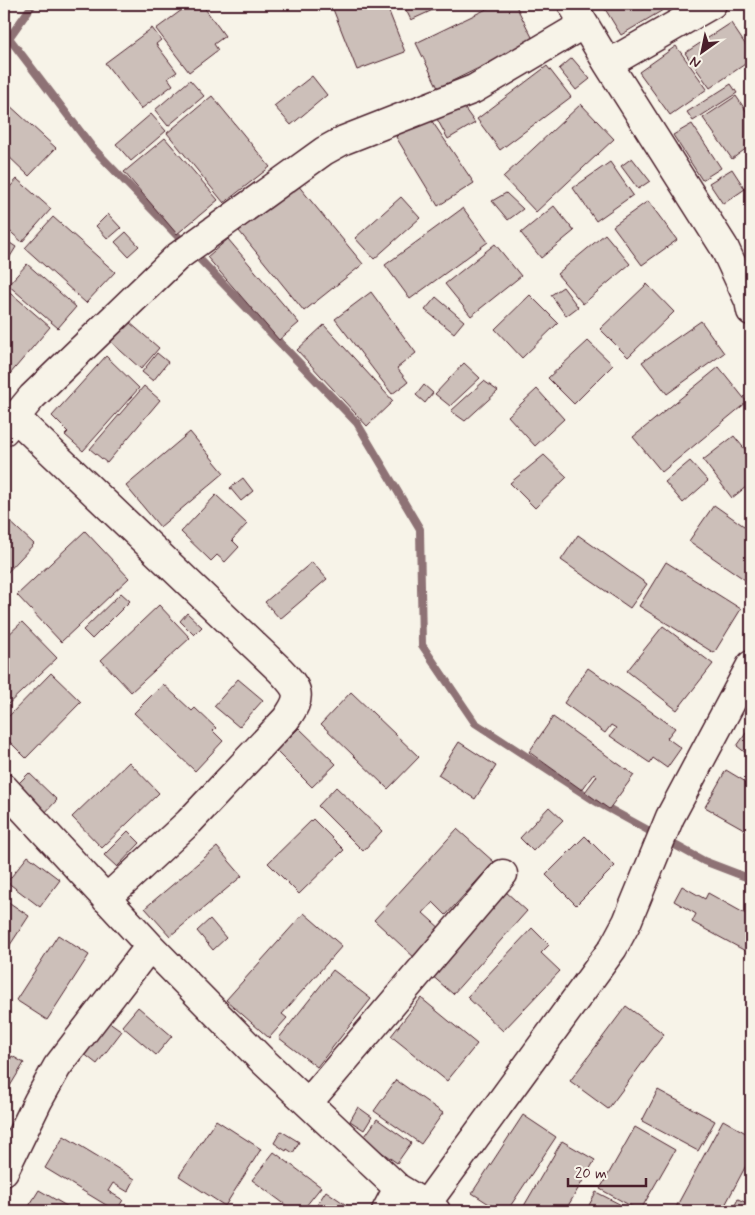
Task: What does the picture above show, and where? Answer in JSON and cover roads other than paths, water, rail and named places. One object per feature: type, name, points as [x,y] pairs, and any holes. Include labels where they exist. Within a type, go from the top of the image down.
[{"type":"street","points":[[608,64],[712,4]]},
{"type":"street","points":[[106,899],[189,822],[286,719],[297,701],[297,691],[280,670],[10,424],[32,397],[177,257],[324,151],[344,140],[474,89],[578,14],[724,247],[749,301],[751,310]]},
{"type":"street","points":[[4,788],[150,946],[262,1060],[308,1103],[392,1200],[430,1209],[613,948],[627,922],[670,817],[751,665]]},
{"type":"street","points":[[308,1103],[503,874]]},
{"type":"street","points":[[4,1172],[38,1101],[57,1067],[150,946]]},
{"type":"waterway","points":[[33,4],[9,38],[92,147],[357,423],[420,529],[422,645],[475,723],[595,801],[704,861],[751,879]]}]
